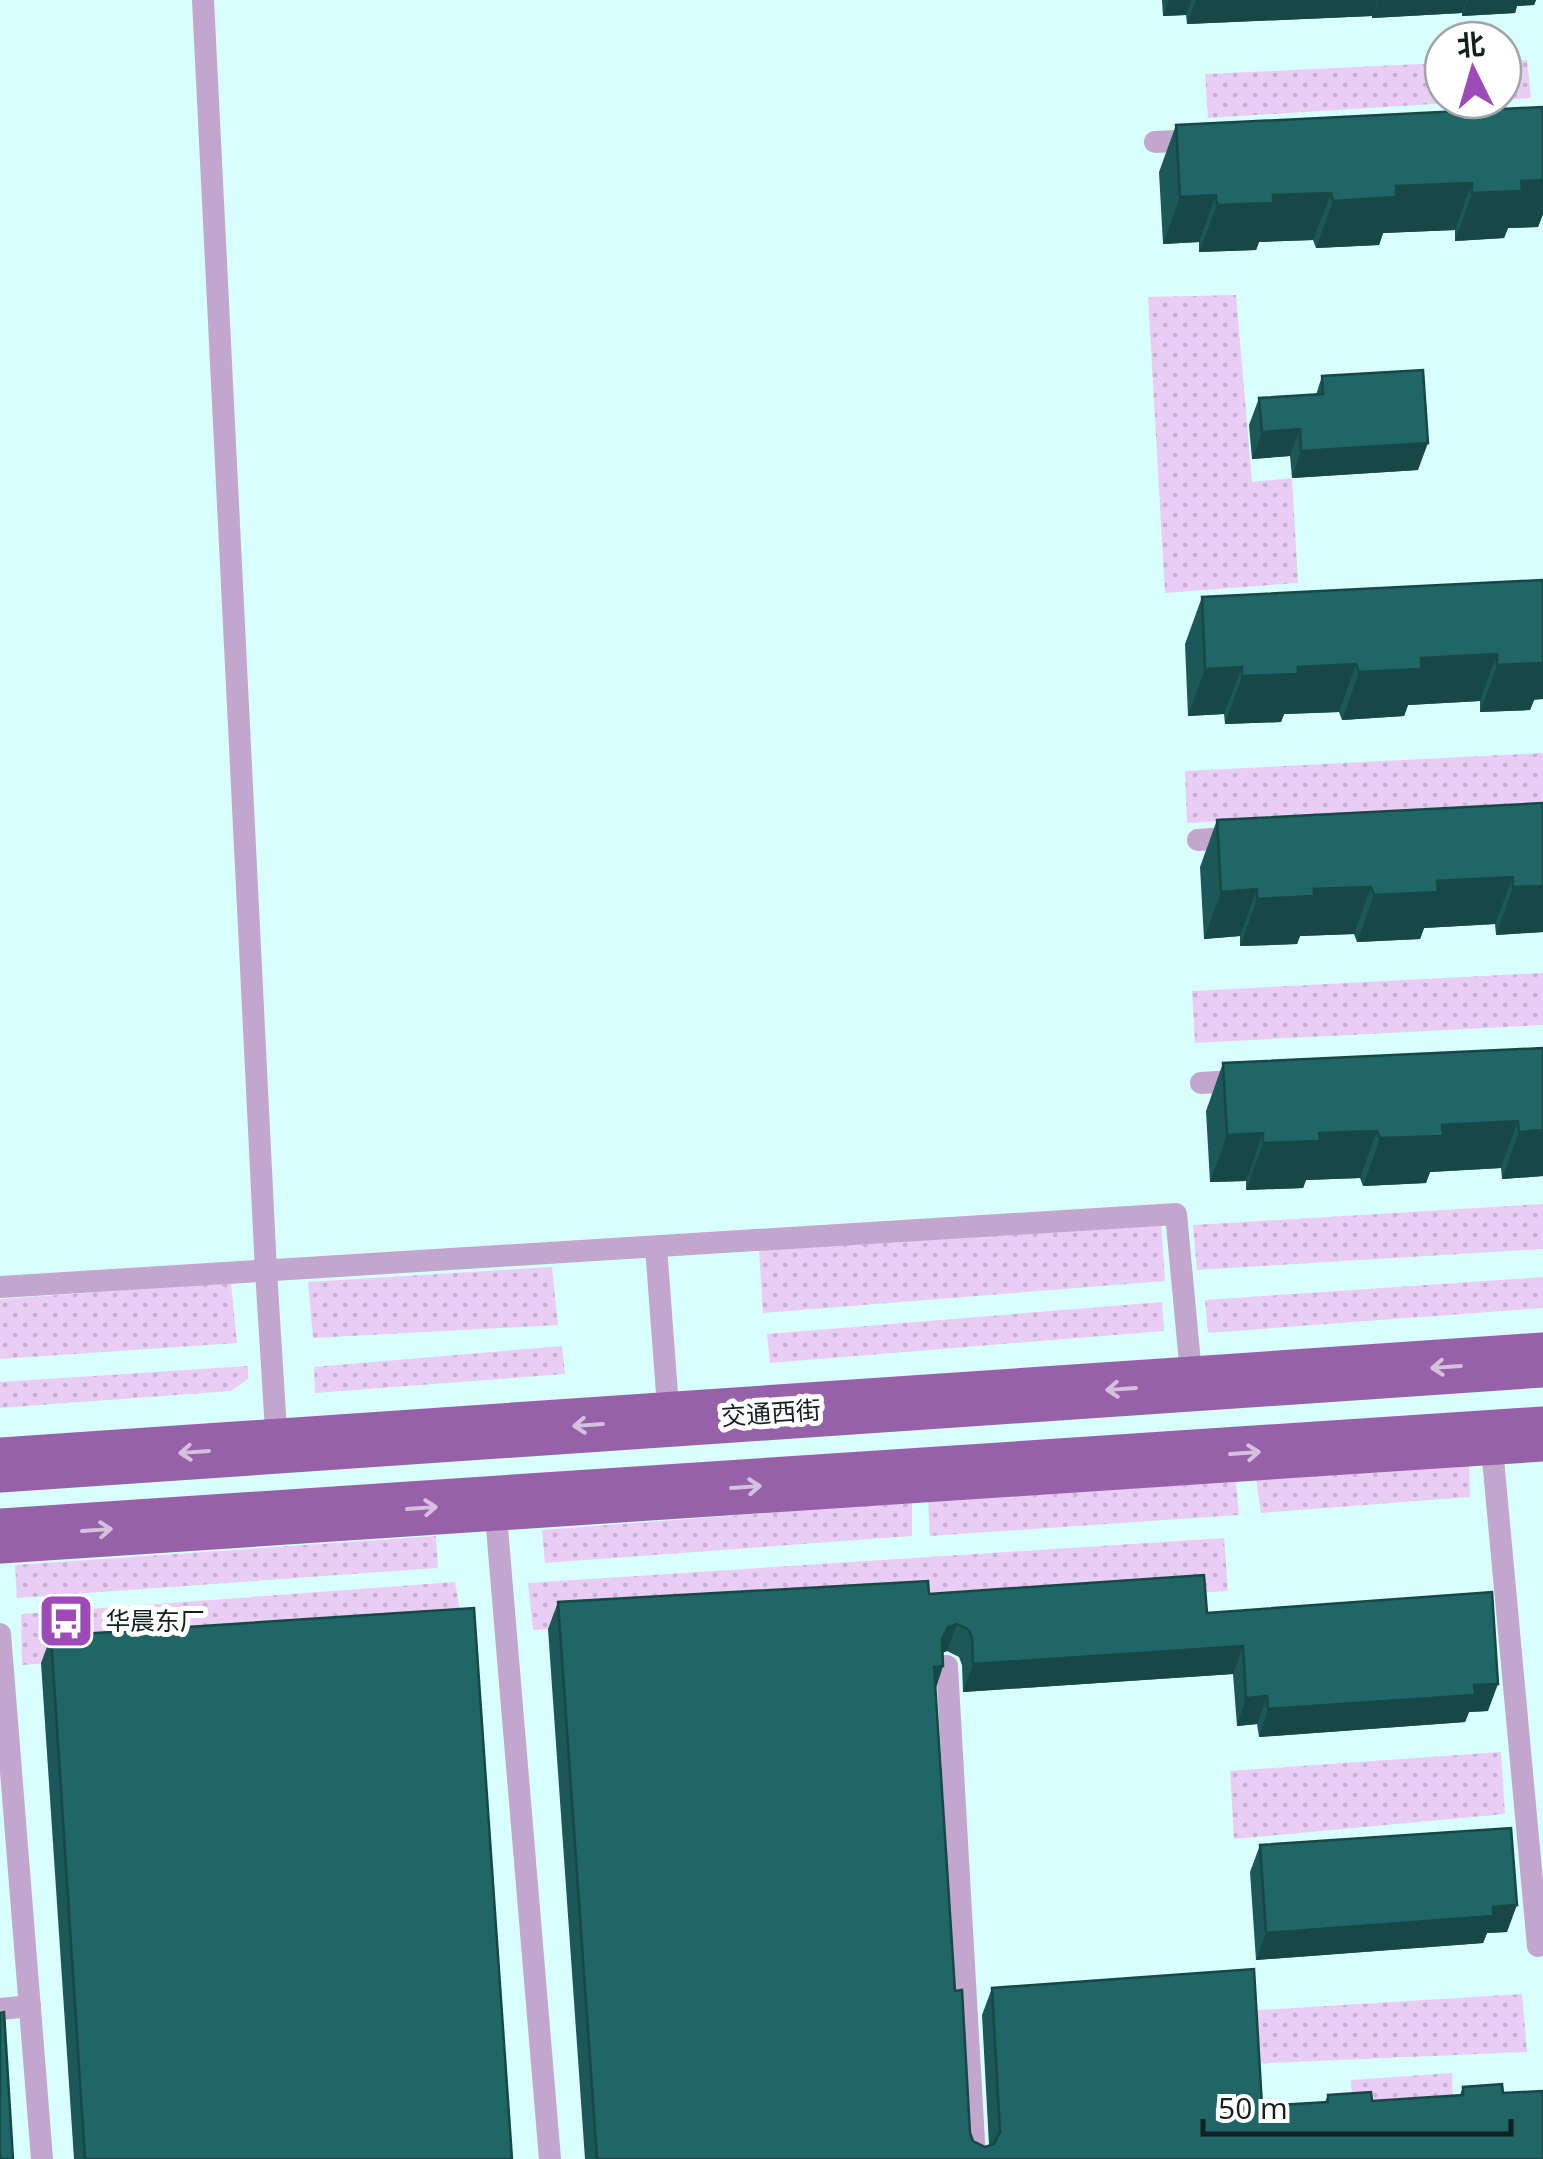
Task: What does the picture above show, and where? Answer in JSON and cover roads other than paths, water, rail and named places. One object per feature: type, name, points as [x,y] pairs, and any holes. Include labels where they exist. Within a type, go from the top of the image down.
[{"type":"main road","name":"交通西街","points":[[0,1465],[1543,1360]]},
{"type":"main road","points":[[0,1536],[1517,1435]]},
{"type":"lane","points":[[203,0],[277,1446]]},
{"type":"lane","points":[[1155,142],[1232,138]]},
{"type":"lane","points":[[1198,840],[1255,837]]},
{"type":"lane","points":[[1201,1083],[1277,1078]]},
{"type":"lane","points":[[0,1287],[1176,1214],[1192,1384]]},
{"type":"lane","points":[[656,1247],[668,1420]]},
{"type":"lane","points":[[1517,1435],[1538,1946]]},
{"type":"lane","points":[[495,1504],[550,2159]]},
{"type":"lane","points":[[0,1634],[42,2159]]},
{"type":"lane","points":[[947,1666],[974,2159]]},
{"type":"lane","points":[[0,2009],[30,2006]]},
{"type":"place","name":"华晨东厂","points":[[66,1621]]}]
